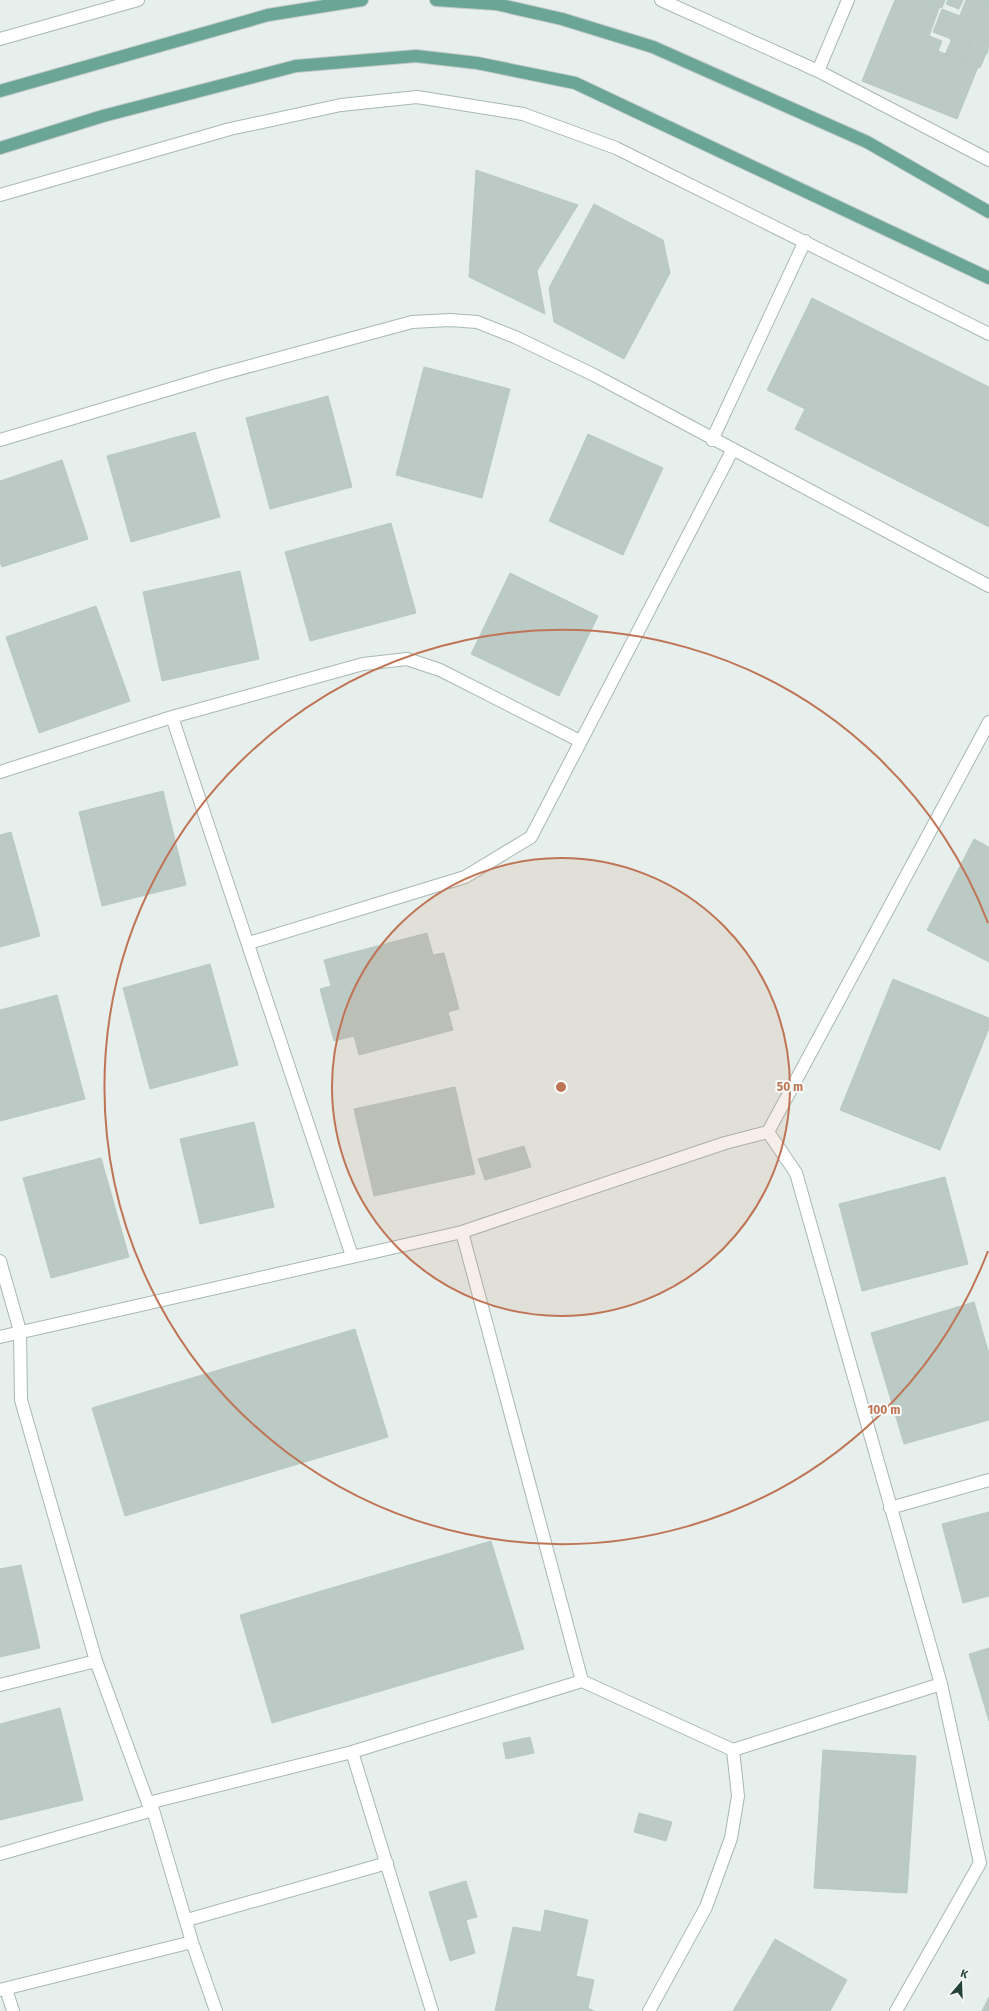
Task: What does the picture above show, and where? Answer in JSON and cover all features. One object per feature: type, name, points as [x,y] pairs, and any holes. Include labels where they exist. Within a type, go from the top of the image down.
[{"type":"main road","points":[[0,91],[268,14],[362,0]]},
{"type":"main road","points":[[436,0],[496,4],[562,19],[653,47],[867,142],[989,212]]},
{"type":"main road","points":[[0,148],[103,116],[296,66],[416,56],[477,63],[575,82],[989,278]]},
{"type":"street","points":[[0,39],[138,0]]},
{"type":"street","points":[[661,0],[818,71],[989,160]]},
{"type":"street","points":[[818,71],[848,0]]},
{"type":"street","points":[[0,195],[230,129],[341,106],[416,97],[523,114],[616,148],[989,334]]},
{"type":"street","points":[[712,440],[805,241]]},
{"type":"street","points":[[0,440],[217,375],[412,322],[450,320],[476,322],[515,337],[594,375],[712,440],[733,449],[989,586]]},
{"type":"street","points":[[249,943],[466,877],[531,837],[733,449]]},
{"type":"street","points":[[0,772],[172,717],[363,664],[407,659],[440,670],[580,741]]},
{"type":"street","points":[[172,717],[249,943],[352,1256]]},
{"type":"street","points":[[0,1337],[20,1331],[462,1232],[724,1143],[768,1132],[989,722]]},
{"type":"street","points":[[768,1132],[796,1173],[941,1684],[984,1866],[896,2011]]},
{"type":"street","points":[[462,1232],[582,1682]]},
{"type":"street","points":[[0,1261],[20,1331],[21,1400],[96,1661],[151,1806],[187,1920],[192,1942],[216,2011]]},
{"type":"street","points":[[890,1508],[989,1480]]},
{"type":"street","points":[[0,1685],[96,1661]]},
{"type":"street","points":[[0,1854],[151,1806],[352,1752],[582,1682],[732,1750],[941,1684]]},
{"type":"street","points":[[649,2011],[706,1907],[731,1838],[738,1796],[732,1750]]},
{"type":"street","points":[[352,1752],[432,2011]]},
{"type":"street","points":[[187,1920],[387,1864]]},
{"type":"street","points":[[13,2011],[3,1990],[192,1942]]},
{"type":"building","points":[[895,0],[925,0],[940,6],[929,36],[887,19]]},
{"type":"building","points":[[925,0],[945,0],[942,8]]},
{"type":"building","points":[[948,0],[963,0],[959,9],[946,4]]},
{"type":"building","points":[[966,0],[976,0],[986,4],[968,47],[950,40]]},
{"type":"building","points":[[976,0],[989,0],[989,5],[986,4]]},
{"type":"building","points":[[986,4],[989,5],[989,44],[972,37]]},
{"type":"building","points":[[942,9],[960,16],[951,39],[933,32]]},
{"type":"building","points":[[887,19],[942,41],[917,103],[862,81]]},
{"type":"building","points":[[972,37],[989,44],[987,54],[968,47]]},
{"type":"building","points":[[951,41],[968,48],[963,61],[945,55]]},
{"type":"building","points":[[968,47],[986,54],[980,68],[963,61]]},
{"type":"building","points":[[938,51],[978,67],[957,119],[917,103]]},
{"type":"building","points":[[476,170],[578,205],[537,271],[545,314],[469,277]]},
{"type":"building","points":[[594,204],[663,240],[670,273],[624,359],[554,322],[549,288]]},
{"type":"building","points":[[812,298],[989,387],[989,527],[795,429],[805,409],[767,390]]},
{"type":"building","points":[[424,367],[510,389],[482,498],[396,475]]},
{"type":"building","points":[[328,396],[352,487],[270,509],[246,418]]},
{"type":"building","points":[[195,432],[220,517],[131,542],[107,456]]},
{"type":"building","points":[[588,434],[663,468],[623,555],[549,521]]},
{"type":"building","points":[[62,460],[88,539],[2,567],[0,562],[0,481]]},
{"type":"building","points":[[391,523],[416,613],[310,641],[285,552]]},
{"type":"building","points":[[240,571],[259,659],[162,681],[143,592]]},
{"type":"building","points":[[510,573],[598,616],[559,696],[471,654]]},
{"type":"building","points":[[96,606],[130,701],[39,733],[6,637]]},
{"type":"building","points":[[163,791],[186,885],[102,906],[79,812]]},
{"type":"building","points":[[11,832],[40,936],[0,947],[0,835]]},
{"type":"building","points":[[974,839],[989,847],[989,962],[927,930]]},
{"type":"building","points":[[427,933],[433,955],[444,953],[459,1009],[448,1012],[453,1030],[359,1055],[354,1036],[334,1041],[320,989],[331,986],[324,960]]},
{"type":"building","points":[[210,964],[238,1065],[150,1089],[123,988]]},
{"type":"building","points":[[893,979],[989,1018],[989,1028],[940,1150],[840,1110]]},
{"type":"building","points":[[57,995],[85,1099],[0,1121],[0,1010]]},
{"type":"building","points":[[455,1087],[475,1174],[374,1196],[354,1109]]},
{"type":"building","points":[[254,1122],[274,1207],[200,1224],[180,1139]]},
{"type":"building","points":[[524,1146],[531,1167],[485,1180],[478,1159]]},
{"type":"building","points":[[101,1158],[129,1257],[51,1278],[23,1178]]},
{"type":"building","points":[[945,1177],[968,1264],[862,1291],[839,1204]]},
{"type":"building","points":[[974,1302],[989,1354],[989,1420],[904,1444],[871,1333]]},
{"type":"building","points":[[355,1329],[388,1437],[125,1516],[92,1408]]},
{"type":"building","points":[[989,1512],[989,1596],[963,1603],[942,1524]]},
{"type":"building","points":[[491,1541],[524,1649],[272,1723],[240,1615]]},
{"type":"building","points":[[21,1565],[40,1648],[0,1657],[0,1569]]},
{"type":"building","points":[[989,1648],[989,1721],[969,1654]]},
{"type":"building","points":[[60,1708],[83,1800],[0,1820],[0,1724]]},
{"type":"building","points":[[530,1737],[534,1753],[506,1759],[503,1743]]},
{"type":"building","points":[[823,1750],[916,1756],[907,1893],[814,1888]]},
{"type":"building","points":[[639,1813],[672,1822],[666,1841],[634,1832]]},
{"type":"building","points":[[466,1881],[477,1917],[466,1920],[475,1953],[450,1961],[429,1892]]},
{"type":"building","points":[[545,1910],[588,1920],[576,1976],[594,1980],[588,2008],[594,2011],[495,2011],[513,1927],[541,1932]]},
{"type":"building","points":[[775,1939],[847,1980],[830,2011],[733,2011]]},
{"type":"building","points":[[989,1997],[989,2011],[982,2011]]}]
